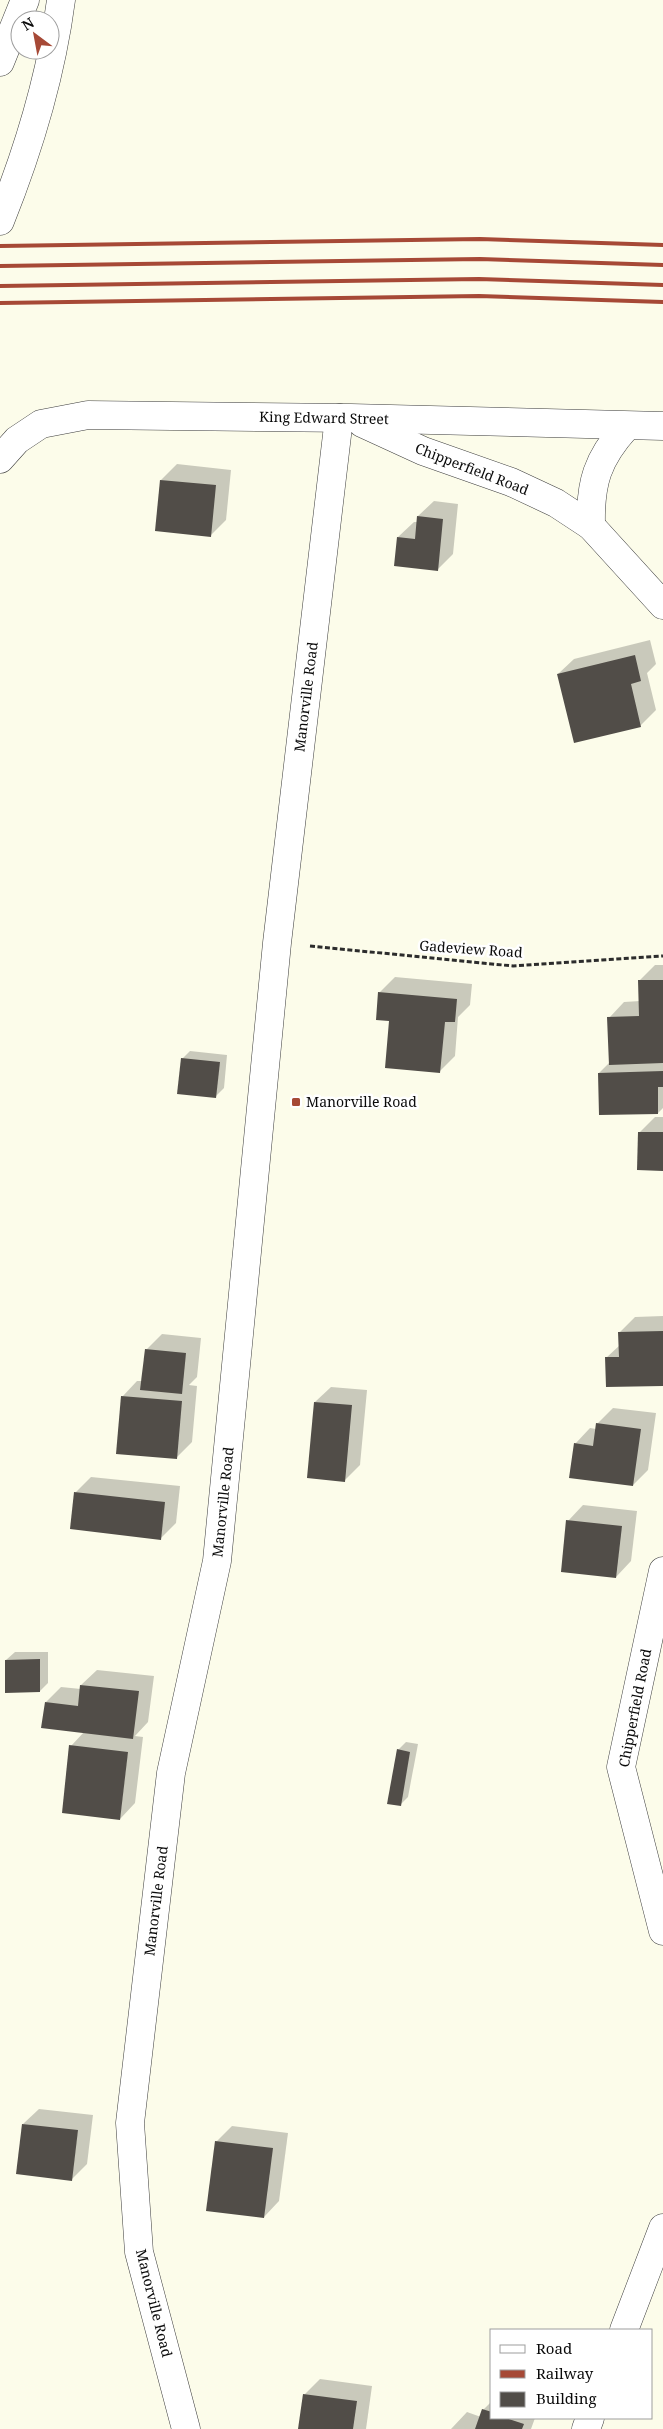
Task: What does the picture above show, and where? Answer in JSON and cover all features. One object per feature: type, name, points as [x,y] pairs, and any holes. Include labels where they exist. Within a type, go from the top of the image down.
[{"type":"street","points":[[0,62],[25,0]]},
{"type":"street","points":[[0,221],[19,174],[41,105],[61,0]]},
{"type":"street","name":"King Edward Street","points":[[0,459],[17,440],[40,424],[88,415],[345,418],[626,427],[663,426]]},
{"type":"street","name":"Chipperfield Road","points":[[345,418],[424,451],[511,482],[556,503],[591,526],[663,605]]},
{"type":"street","name":"Manorville Road","points":[[186,2429],[140,2252],[130,2123],[171,1773],[218,1562],[277,943],[345,418]]},
{"type":"street","points":[[591,526],[590,498],[595,475],[612,442],[626,427]]},
{"type":"street","name":"Chipperfield Road","points":[[663,1571],[621,1767],[663,1931]]},
{"type":"street","points":[[624,2329],[663,2228]]},
{"type":"path","name":"Gadeview Road","points":[[277,943],[513,966],[663,956]]},
{"type":"building","points":[[160,480],[216,485],[211,537],[155,531]]},
{"type":"building","points":[[417,516],[443,519],[438,571],[394,566],[397,537],[415,539]]},
{"type":"building","points":[[635,655],[641,681],[631,684],[641,727],[574,743],[557,674]]},
{"type":"building","points":[[638,980],[663,980],[663,1063],[609,1065],[607,1017],[639,1016]]},
{"type":"building","points":[[378,992],[457,999],[455,1022],[445,1022],[440,1073],[385,1068],[389,1021],[376,1020]]},
{"type":"building","points":[[181,1058],[220,1062],[216,1098],[177,1094]]},
{"type":"building","points":[[663,1071],[663,1087],[658,1087],[658,1114],[599,1115],[598,1073]]},
{"type":"building","points":[[638,1132],[663,1132],[663,1171],[637,1170]]},
{"type":"building","points":[[663,1331],[663,1386],[606,1387],[605,1357],[619,1357],[618,1332]]},
{"type":"building","points":[[145,1349],[186,1353],[182,1394],[140,1390]]},
{"type":"building","points":[[121,1396],[182,1401],[177,1459],[116,1454]]},
{"type":"building","points":[[314,1402],[352,1405],[345,1482],[307,1478]]},
{"type":"building","points":[[596,1423],[641,1429],[633,1486],[569,1478],[574,1443],[593,1446]]},
{"type":"building","points":[[74,1492],[165,1502],[161,1540],[70,1529]]},
{"type":"building","points":[[566,1520],[622,1526],[616,1578],[561,1572]]},
{"type":"building","points":[[40,1659],[40,1692],[5,1693],[5,1660]]},
{"type":"building","points":[[80,1685],[139,1691],[133,1739],[41,1728],[45,1702],[78,1706]]},
{"type":"building","points":[[69,1745],[128,1752],[120,1820],[62,1813]]},
{"type":"building","points":[[397,1749],[410,1752],[401,1806],[387,1804]]},
{"type":"building","points":[[22,2124],[78,2130],[72,2181],[16,2174]]},
{"type":"building","points":[[215,2141],[273,2148],[264,2218],[206,2211]]},
{"type":"building","points":[[303,2394],[357,2401],[353,2429],[298,2429]]},
{"type":"building","points":[[482,2409],[490,2411],[490,2419],[509,2419],[524,2424],[522,2429],[475,2429]]},
{"type":"railway","points":[[0,246],[480,239],[663,245]]},
{"type":"railway","points":[[0,266],[480,259],[663,265]]},
{"type":"railway","points":[[0,286],[479,279],[663,285]]},
{"type":"railway","points":[[0,303],[479,296],[663,302]]},
{"type":"place","name":"Manorville Road","points":[[296,1102]]}]
